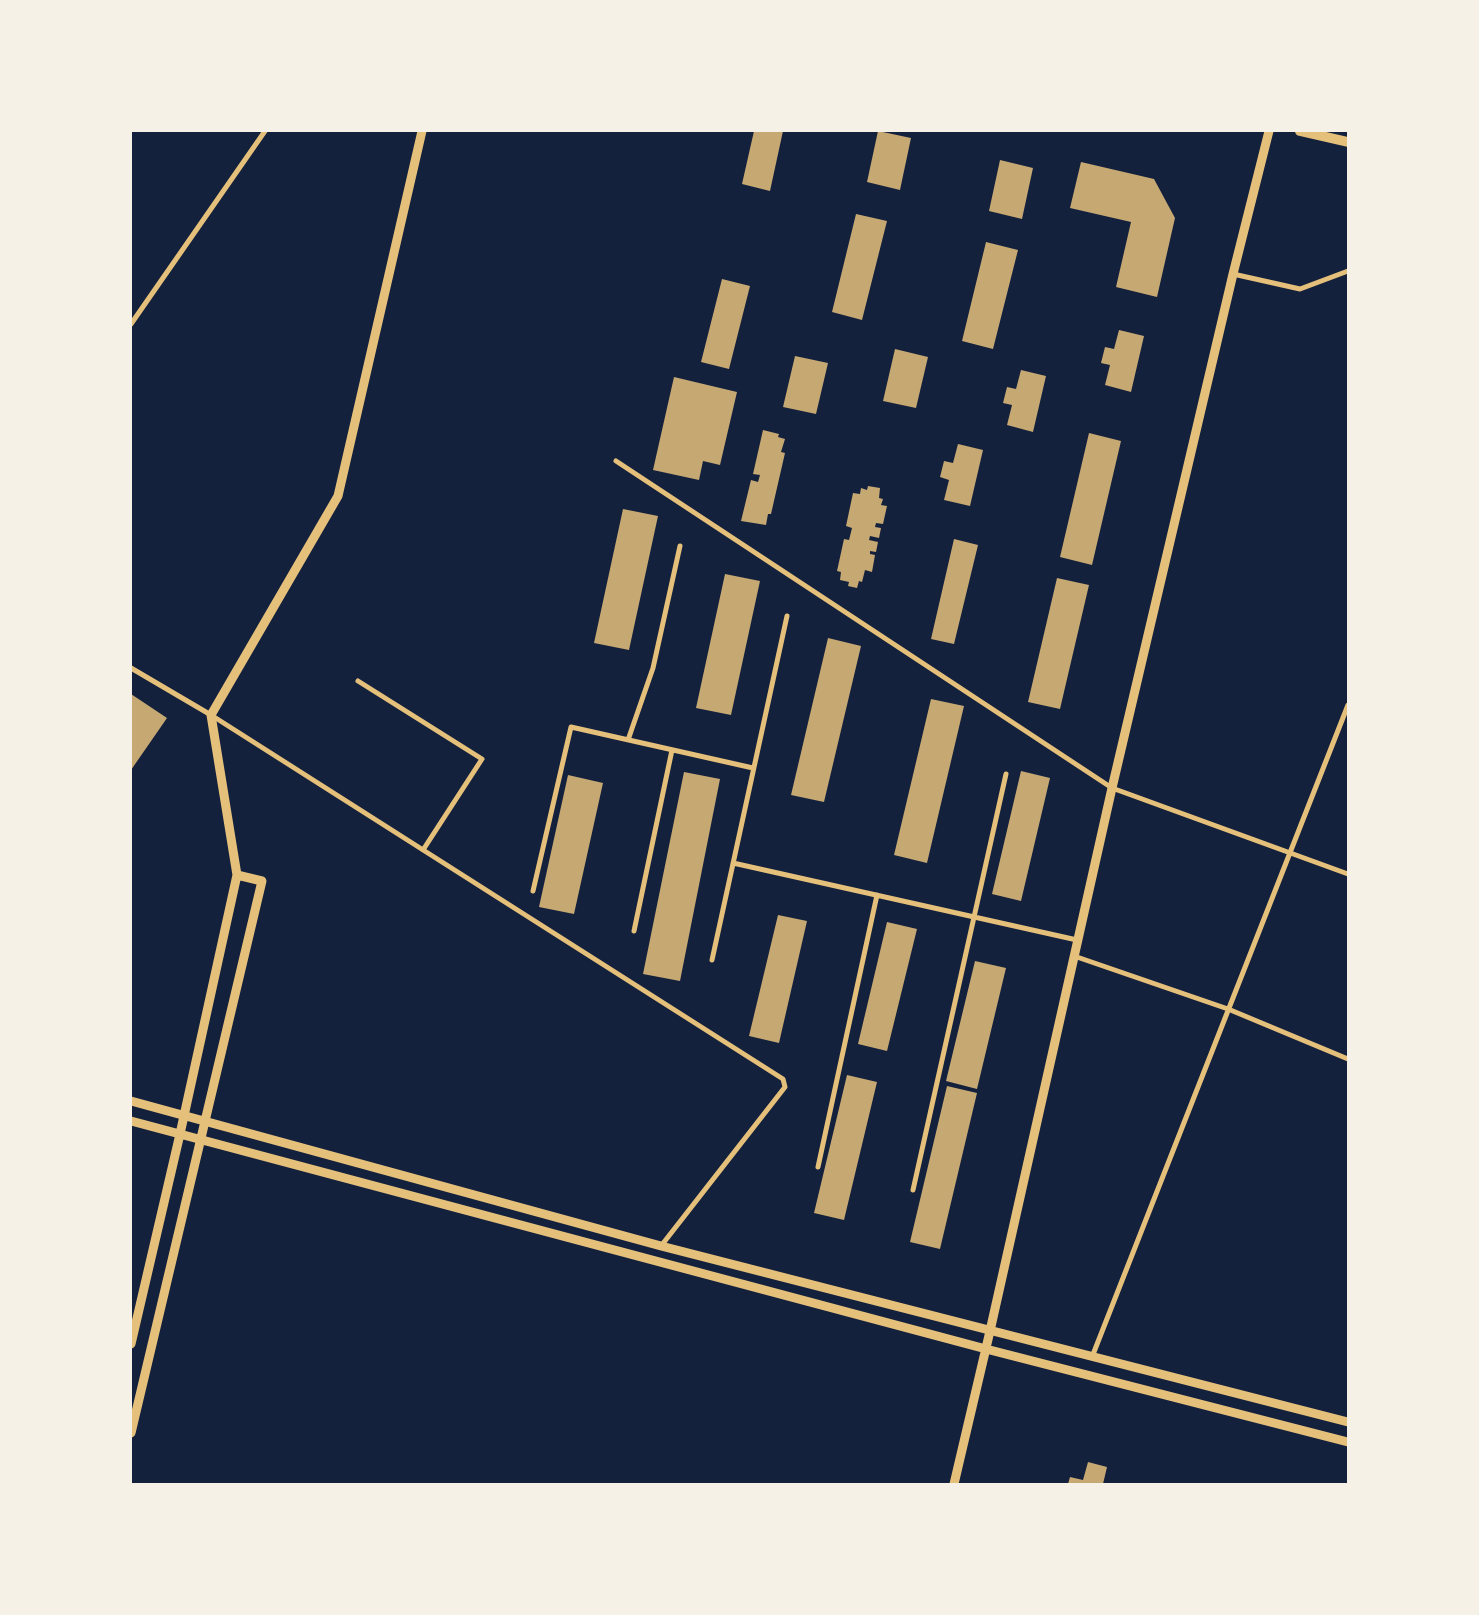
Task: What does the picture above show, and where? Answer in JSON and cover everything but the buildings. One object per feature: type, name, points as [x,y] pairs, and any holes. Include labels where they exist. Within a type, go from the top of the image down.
[{"type":"main road","points":[[1300,131],[1348,142]]},
{"type":"street","points":[[131,324],[265,131]]},
{"type":"street","points":[[131,1344],[237,875],[211,715],[338,496],[422,131]]},
{"type":"street","points":[[954,1484],[1112,788],[1233,274],[1270,131]]},
{"type":"street","points":[[1233,274],[1300,288],[1348,271]]},
{"type":"street","points":[[616,461],[1112,788],[1348,874]]},
{"type":"street","points":[[628,740],[653,668],[680,546]]},
{"type":"street","points":[[712,960],[787,616]]},
{"type":"street","points":[[131,668],[211,715],[782,1079],[784,1087],[661,1246]]},
{"type":"street","points":[[358,681],[482,759],[423,850]]},
{"type":"street","points":[[1092,1357],[1348,706]]},
{"type":"street","points":[[533,892],[571,727],[754,768]]},
{"type":"street","points":[[634,931],[672,750]]},
{"type":"street","points":[[913,1190],[1006,774]]},
{"type":"street","points":[[733,863],[1078,940]]},
{"type":"street","points":[[131,1434],[262,882],[237,875]]},
{"type":"street","points":[[818,1167],[877,895]]},
{"type":"street","points":[[1074,956],[1228,1009],[1348,1059]]},
{"type":"street","points":[[131,1101],[661,1246],[1348,1422]]},
{"type":"street","points":[[131,1121],[986,1349],[1348,1442]]}]
